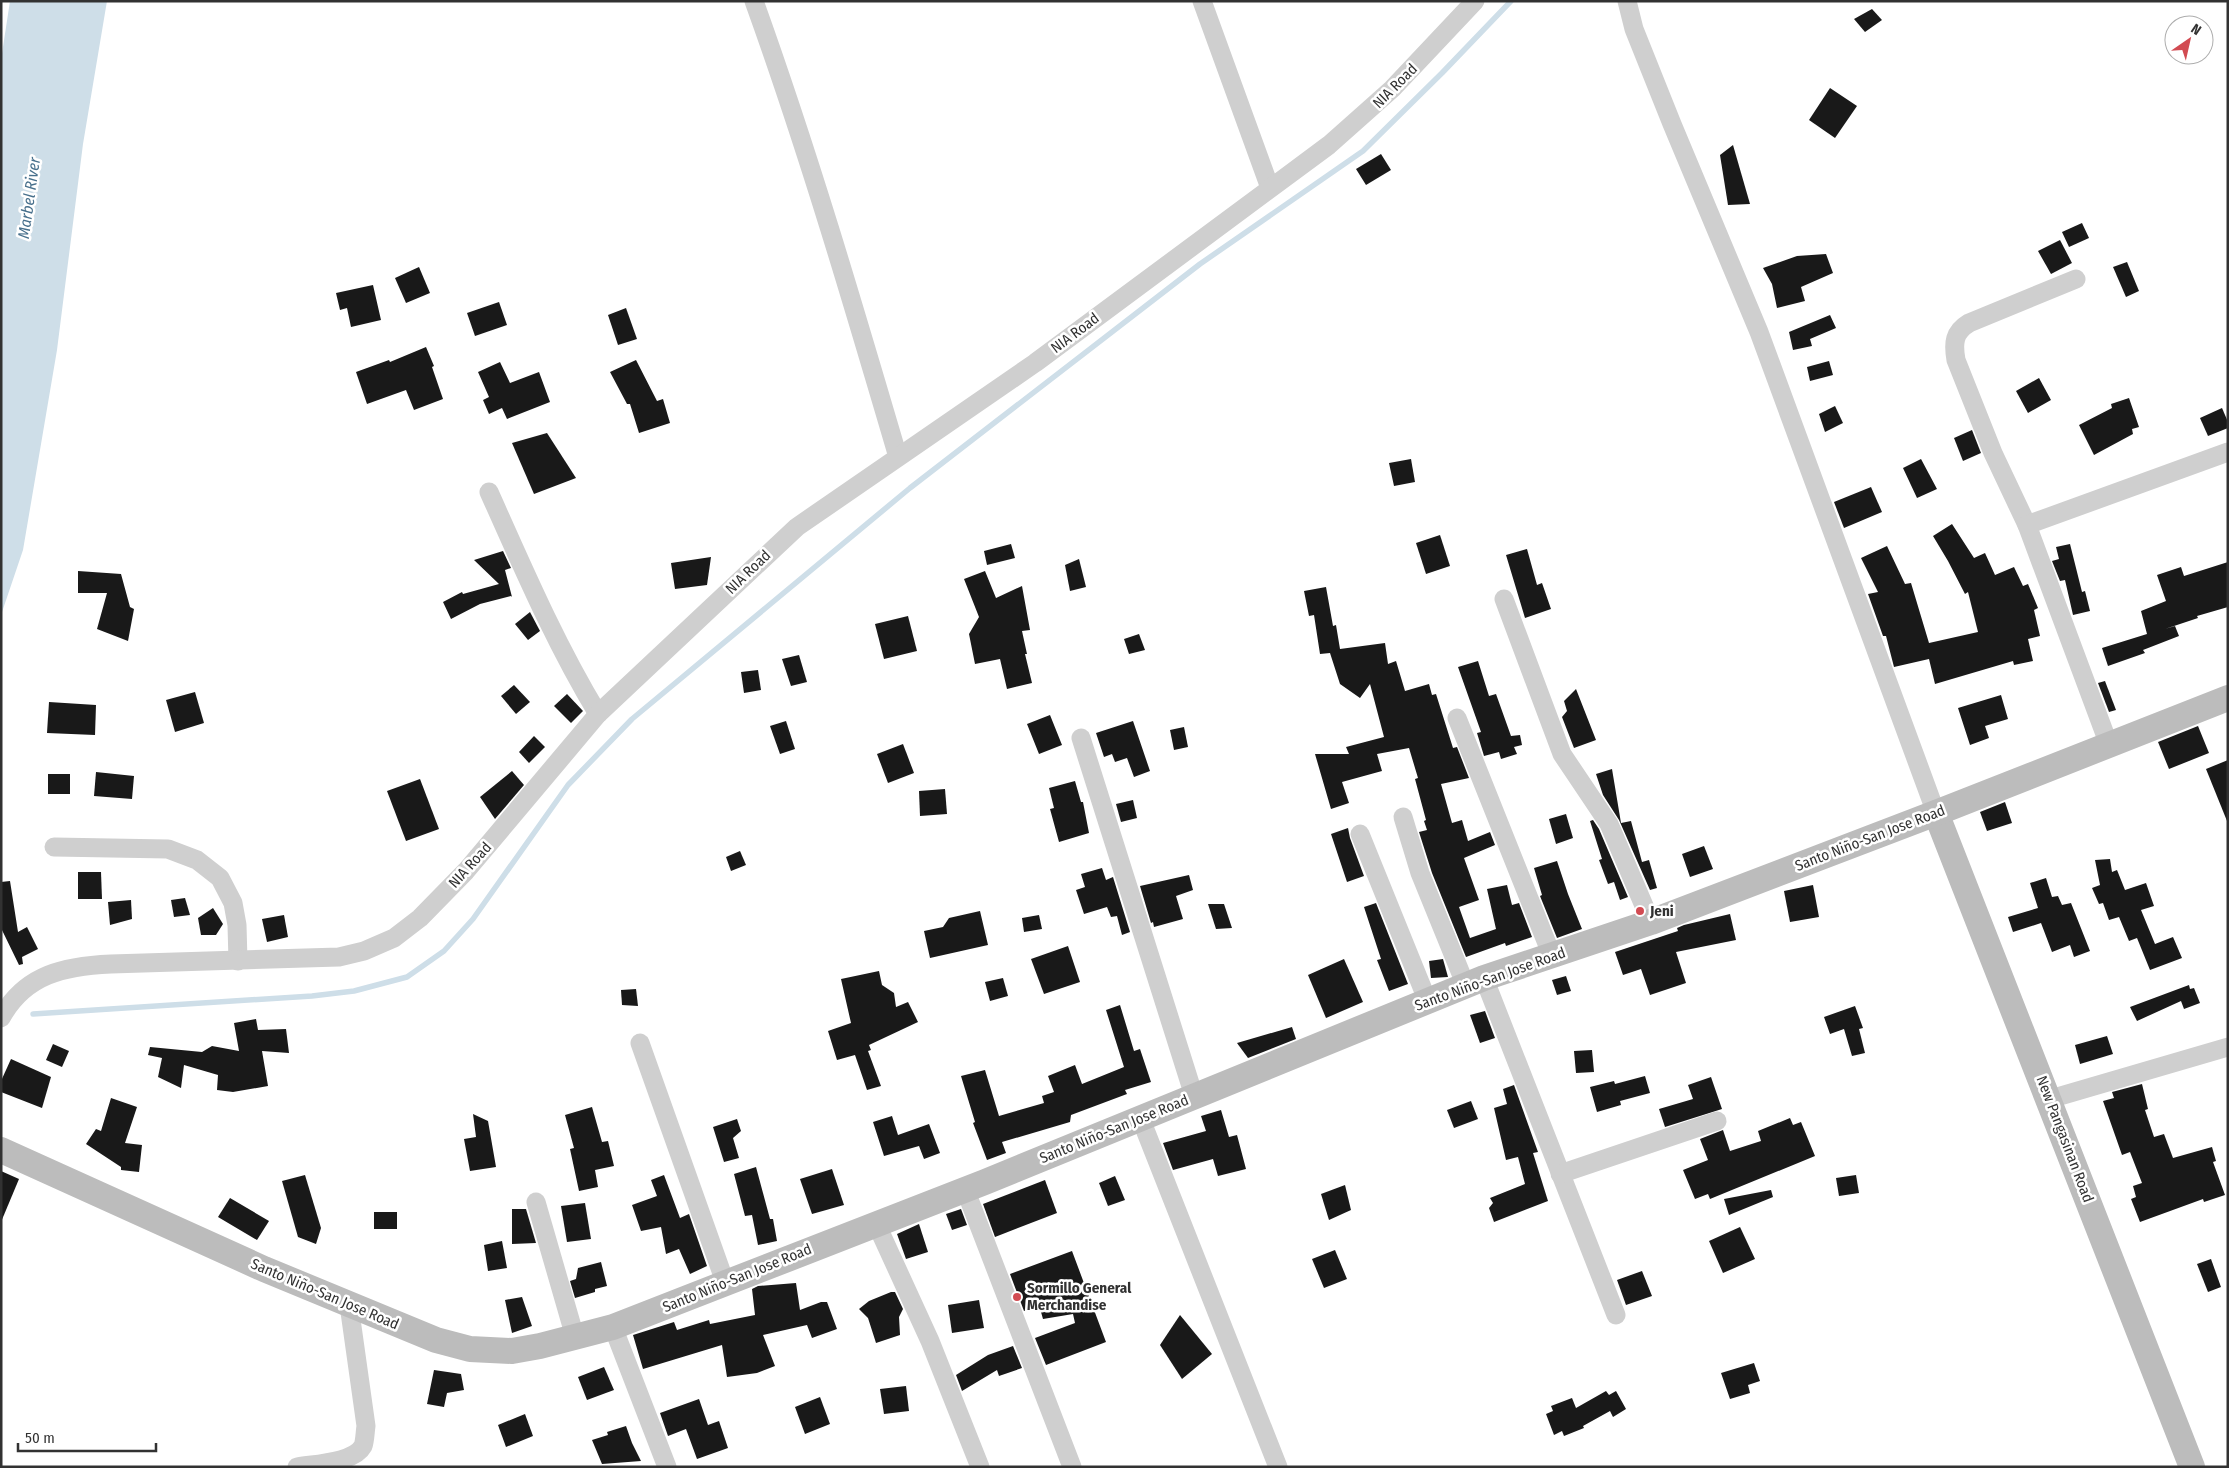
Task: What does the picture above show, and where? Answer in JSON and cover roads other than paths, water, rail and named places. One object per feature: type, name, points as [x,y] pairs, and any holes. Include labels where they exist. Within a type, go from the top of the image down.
[{"type":"main road","name":"Santo Niño-San Jose Road","points":[[1,1150],[264,1269],[436,1340],[470,1349],[512,1351],[613,1327],[985,1182],[1140,1117],[1475,982],[1651,922],[1936,813],[2228,698]]},
{"type":"main road","name":"New Pangasinan Road","points":[[1936,813],[2050,1099],[2192,1467]]},
{"type":"street","points":[[754,1],[779,70],[840,263],[898,457]]},
{"type":"street","points":[[1202,1],[1270,188]]},
{"type":"street","name":"NIA Road","points":[[1,1018],[18,993],[36,981],[59,970],[85,965],[339,957],[364,951],[394,938],[420,918],[466,872],[598,714],[796,527],[1035,363],[1329,145],[1361,119],[1392,89],[1475,1]]},
{"type":"street","points":[[1627,1],[1634,29],[1759,332],[1936,813]]},
{"type":"street","points":[[2076,279],[1969,323],[1959,331],[1954,346],[1956,360],[1993,453],[2027,525],[2109,745]]},
{"type":"street","points":[[2027,525],[2228,452]]},
{"type":"street","points":[[489,492],[547,622],[598,714]]},
{"type":"street","points":[[1504,599],[1562,754],[1609,824],[1651,922]]},
{"type":"street","points":[[1457,718],[1552,956]]},
{"type":"street","points":[[1081,738],[1194,1096]]},
{"type":"street","points":[[1403,817],[1420,873],[1475,982],[1560,1174],[1616,1315]]},
{"type":"street","points":[[1360,834],[1428,1002]]},
{"type":"street","points":[[54,847],[168,849],[198,860],[220,878],[233,903],[237,925],[238,961]]},
{"type":"street","points":[[640,1044],[726,1282]]},
{"type":"street","points":[[2050,1099],[2228,1048]]},
{"type":"street","points":[[1140,1117],[1278,1467]]},
{"type":"street","points":[[1560,1174],[1716,1121]]},
{"type":"street","points":[[966,1188],[1072,1467]]},
{"type":"street","points":[[536,1202],[574,1337]]},
{"type":"street","points":[[876,1223],[930,1341],[980,1467]]},
{"type":"street","points":[[296,1467],[342,1460],[362,1446],[366,1426],[349,1305]]},
{"type":"street","points":[[613,1327],[667,1467]]},
{"type":"water","name":"Marbel River","points":[[10,1],[107,1],[83,144],[57,350],[23,550],[1,615],[1,60]]},
{"type":"waterway","points":[[33,1014],[312,996],[354,991],[407,977],[444,951],[473,919],[568,785],[632,719],[910,488],[1200,264],[1363,151],[1511,1]]},
{"type":"place","name":"Jeni","points":[[1640,911]]},
{"type":"place","name":"Sormillo General Merchandise","points":[[1017,1297]]}]
